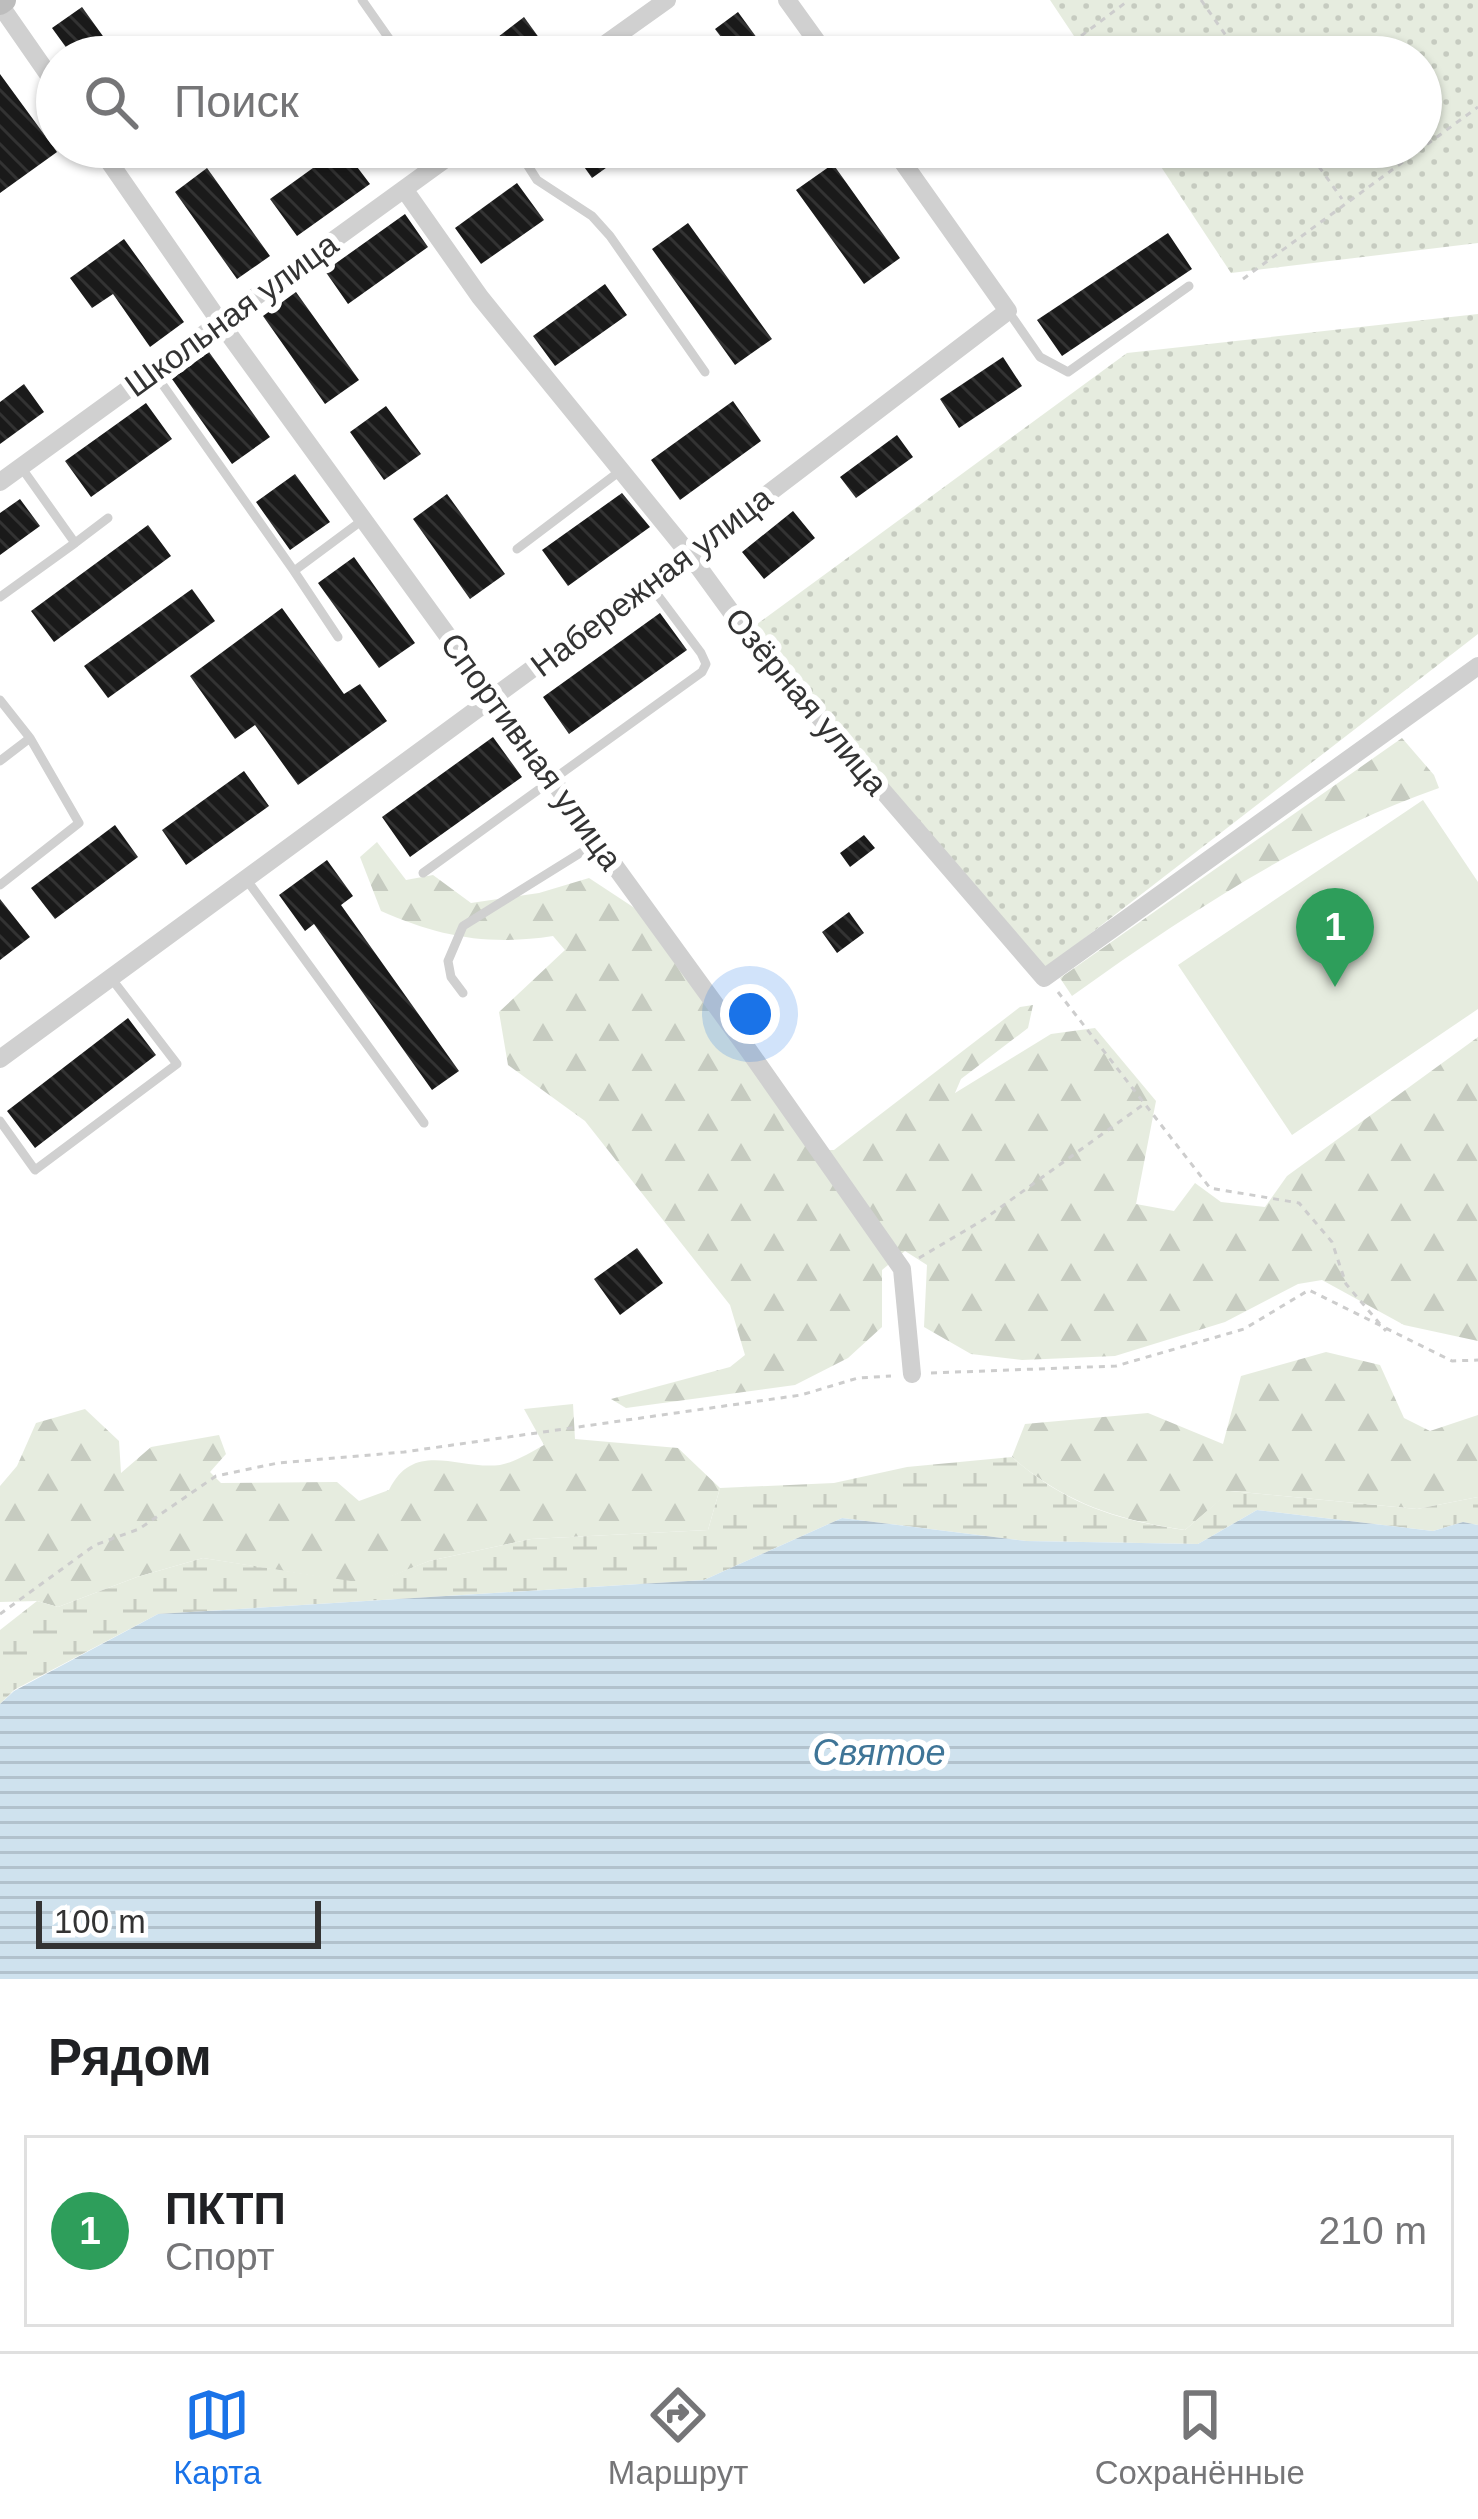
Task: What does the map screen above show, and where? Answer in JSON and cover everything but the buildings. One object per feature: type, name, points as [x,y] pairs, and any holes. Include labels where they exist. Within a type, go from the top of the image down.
[{"type":"street","points":[[616,36],[667,0]]},
{"type":"street","points":[[787,0],[812,36]]},
{"type":"street","points":[[1,2],[36,55]]},
{"type":"street","name":"Спортивная улица","points":[[114,168],[902,1269],[913,1374]]},
{"type":"street","name":"Школьная улица","points":[[0,482],[432,168]]},
{"type":"street","points":[[907,168],[1008,311]]},
{"type":"street","name":"Озёрная улица","points":[[404,188],[480,297],[746,631],[1044,977]]},
{"type":"street","name":"Набережная улица","points":[[0,1059],[649,584],[1008,311]]},
{"type":"street","points":[[1044,977],[1478,666]]},
{"type":"lane","points":[[362,0],[387,36]]},
{"type":"lane","points":[[529,168],[537,180],[592,216],[610,236],[705,372]]},
{"type":"lane","points":[[1008,311],[1040,357],[1068,372],[1189,286]]},
{"type":"lane","points":[[153,371],[338,637]]},
{"type":"lane","points":[[21,467],[75,543]]},
{"type":"lane","points":[[518,549],[620,471]]},
{"type":"lane","points":[[0,597],[108,518]]},
{"type":"lane","points":[[294,571],[364,519]]},
{"type":"lane","points":[[423,873],[703,672],[706,664],[701,653],[649,584]]},
{"type":"lane","points":[[0,700],[30,738],[79,823],[0,885]]},
{"type":"lane","points":[[0,761],[30,738]]},
{"type":"lane","points":[[463,993],[451,977],[448,961],[463,926],[598,842]]},
{"type":"lane","points":[[246,879],[424,1124]]},
{"type":"lane","points":[[0,1120],[35,1170],[177,1064],[111,978]]},
{"type":"path","points":[[1081,36],[1130,0]]},
{"type":"path","points":[[1201,0],[1226,36]]},
{"type":"path","points":[[1442,133],[1478,107]]},
{"type":"path","points":[[1320,168],[1344,202]]},
{"type":"path","points":[[1243,279],[1392,168]]},
{"type":"path","points":[[1044,977],[1210,1188],[1299,1203],[1332,1242],[1346,1284],[1387,1332]]},
{"type":"path","points":[[902,1269],[983,1220],[1145,1103]]},
{"type":"path","points":[[0,1614],[95,1545],[139,1529],[216,1476],[278,1463],[404,1452],[801,1395],[858,1378],[1116,1366],[1244,1329],[1309,1290],[1452,1361],[1478,1360]]},
{"type":"green space","points":[[1050,0],[1478,0],[1478,243],[1231,273],[1162,168],[1442,168],[1442,36],[1074,36]]},
{"type":"green space","points":[[1478,314],[1478,634],[1046,968],[753,627],[1127,353]]},
{"type":"green space","points":[[1402,738],[1434,775],[1439,788],[1342,829],[1248,879],[1072,996],[1060,978]]},
{"type":"green space","points":[[1423,800],[1478,882],[1478,1009],[1292,1135],[1178,965]]},
{"type":"green space","points":[[377,842],[406,880],[433,875],[471,903],[539,893],[589,878],[665,928],[824,1150],[834,1150],[1020,1007],[1033,1005],[1028,1028],[961,1079],[955,1093],[1051,1034],[1095,1028],[1156,1101],[1136,1204],[1174,1211],[1195,1183],[1221,1202],[1265,1207],[1287,1176],[1478,1037],[1478,1341],[1404,1325],[1322,1280],[1298,1284],[1225,1322],[1115,1356],[1022,1360],[971,1354],[924,1327],[927,1265],[905,1251],[882,1270],[882,1327],[848,1358],[795,1385],[626,1408],[611,1399],[730,1367],[745,1355],[730,1305],[585,1121],[508,1065],[499,1012],[565,950],[553,936],[465,937],[381,911],[360,857]]},
{"type":"green space","points":[[1326,1352],[1380,1365],[1404,1418],[1430,1431],[1478,1415],[1478,1497],[1417,1509],[1231,1491],[1185,1530],[1093,1507],[1052,1486],[1012,1457],[1025,1424],[1148,1413],[1223,1444],[1241,1376]]},
{"type":"green space","points":[[573,1404],[575,1439],[678,1448],[720,1488],[708,1530],[531,1539],[429,1561],[370,1585],[203,1558],[58,1607],[37,1601],[0,1602],[0,1486],[17,1466],[36,1423],[85,1409],[119,1441],[121,1473],[151,1447],[219,1435],[226,1454],[210,1472],[221,1483],[337,1482],[359,1501],[389,1490],[399,1474],[424,1461],[500,1465],[517,1460],[544,1445],[524,1409]]},
{"type":"green space","points":[[1012,1457],[1052,1487],[1092,1507],[1185,1530],[1230,1491],[1417,1509],[1478,1497],[1478,1525],[1463,1522],[1433,1531],[1257,1510],[1198,1544],[1026,1541],[842,1518],[704,1580],[158,1614],[14,1690],[0,1704],[0,1630],[37,1601],[58,1607],[203,1558],[370,1584],[429,1561],[531,1539],[708,1530],[720,1488],[834,1483],[907,1467]]},
{"type":"water","name":"Святое","points":[[1257,1510],[1433,1531],[1463,1522],[1478,1525],[1478,1979],[0,1979],[0,1704],[14,1691],[158,1614],[704,1580],[842,1518],[1026,1541],[1198,1544]]},
{"type":"place","name":"ПКТП","points":[[1335,987]]}]
